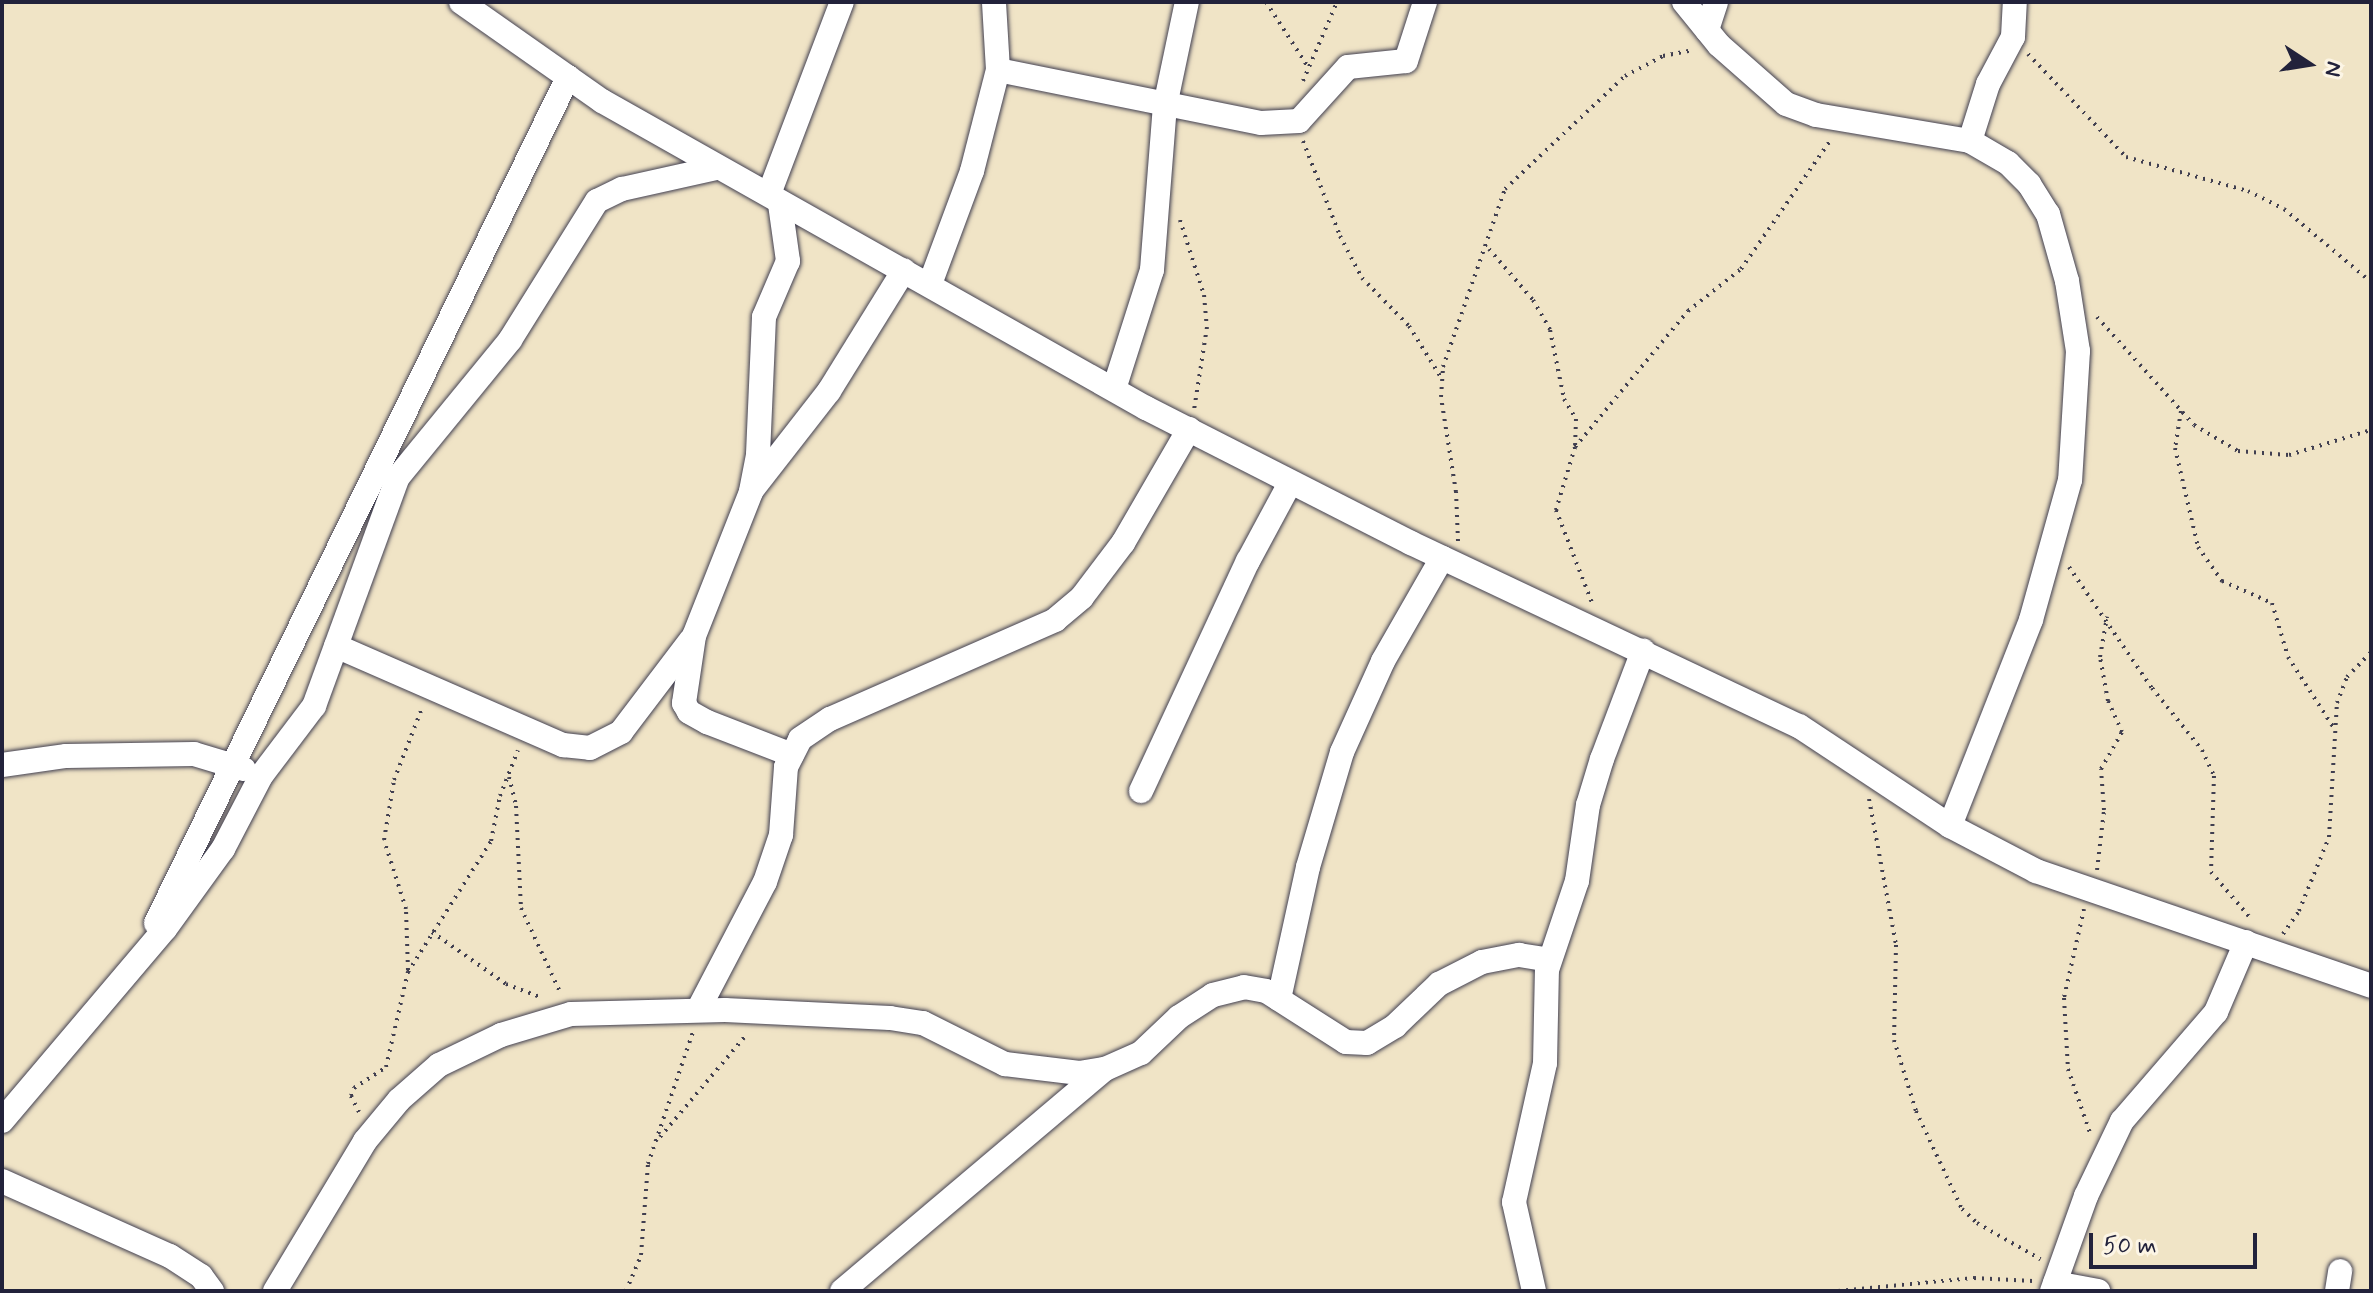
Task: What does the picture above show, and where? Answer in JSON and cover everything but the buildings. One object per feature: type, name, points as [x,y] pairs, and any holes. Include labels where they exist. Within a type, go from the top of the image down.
[{"type":"street","points":[[461,2],[568,77],[717,168],[1114,389],[1290,483],[1799,726],[1950,826],[2036,871],[2092,892],[2252,935],[2281,956],[2371,986]]},
{"type":"street","points":[[792,755],[689,712],[685,691],[694,636],[751,492],[762,429],[764,317],[788,261],[775,199],[842,2]]},
{"type":"street","points":[[930,284],[972,171],[998,70],[994,2]]},
{"type":"street","points":[[1114,389],[1152,270],[1165,106],[1187,2]]},
{"type":"street","points":[[998,70],[1261,123],[1299,121],[1348,67],[1406,61],[1425,2]]},
{"type":"street","points":[[1684,2],[1713,38],[1786,104],[1847,120],[1970,141],[2008,163],[2029,184],[2048,214],[2067,281],[2078,351],[2070,480],[2053,551],[1950,826]]},
{"type":"street","points":[[1713,38],[1716,2]]},
{"type":"street","points":[[1970,141],[1988,84],[2013,37],[2015,2]]},
{"type":"street","points":[[141,958],[231,763],[568,77]]},
{"type":"street","points":[[2,1121],[141,958],[223,849],[261,776],[314,706],[398,477],[510,340],[597,201],[622,189],[717,168]]},
{"type":"street","points":[[751,492],[829,391],[904,270]]},
{"type":"street","points":[[698,1010],[765,882],[781,835],[786,767],[800,739],[830,719],[1055,620],[1082,597],[1123,543],[1189,429]]},
{"type":"street","points":[[1141,791],[1248,561],[1290,483]]},
{"type":"street","points":[[1279,999],[1308,867],[1342,752],[1383,661],[1451,562]]},
{"type":"street","points":[[336,646],[431,684],[563,745],[590,748],[621,732],[694,636]]},
{"type":"street","points":[[1534,1291],[1514,1202],[1545,1063],[1550,960],[1577,881],[1588,805],[1643,651]]},
{"type":"street","points":[[2,765],[66,756],[194,754],[231,763],[261,776]]},
{"type":"street","points":[[2098,1291],[2055,1282],[2096,1174],[2122,1121],[2216,1012],[2252,935]]},
{"type":"street","points":[[275,1291],[358,1151],[399,1100],[439,1065],[501,1035],[571,1014],[698,1010],[901,1019],[923,1023],[1005,1064],[1079,1073],[1105,1069],[1141,1053],[1179,1017],[1213,995],[1244,987],[1279,999],[1346,1042],[1367,1043],[1395,1026],[1439,984],[1482,962],[1519,955],[1550,960]]},
{"type":"street","points":[[842,1291],[1068,1106],[1105,1069]]},
{"type":"street","points":[[2,1181],[170,1256],[201,1276],[212,1291]]},
{"type":"path","points":[[1266,2],[1308,67]]},
{"type":"path","points":[[1337,2],[1308,67],[1299,121],[1306,155],[1362,278],[1409,326],[1442,380]]},
{"type":"path","points":[[2013,37],[2126,157],[2248,191],[2272,203],[2371,282]]},
{"type":"path","points":[[1451,562],[1442,380],[1505,189],[1572,121],[1625,76],[1663,56],[1713,38]]},
{"type":"path","points":[[1575,447],[1688,311],[1741,269],[1847,120]]},
{"type":"path","points":[[1159,178],[1187,233],[1204,295],[1204,366],[1189,429]]},
{"type":"path","points":[[1488,248],[1533,300],[1550,330],[1564,399],[1578,427],[1556,510],[1601,632]]},
{"type":"path","points":[[2067,281],[2181,411],[2238,451],[2259,456],[2289,455],[2371,430]]},
{"type":"path","points":[[2181,411],[2175,448],[2198,547],[2222,581],[2272,603],[2288,657],[2334,728]]},
{"type":"path","points":[[2053,551],[2107,617],[2152,688],[2202,750],[2214,776],[2211,872],[2252,935]]},
{"type":"path","points":[[2096,1174],[2092,1141],[2068,1069],[2064,998],[2078,924],[2092,892],[2104,810],[2101,769],[2122,732],[2108,701],[2100,657],[2107,617]]},
{"type":"path","points":[[2281,956],[2274,947],[2299,911],[2329,837],[2334,728],[2347,677],[2371,652]]},
{"type":"path","points":[[358,1151],[359,1112],[351,1096],[354,1088],[386,1067],[408,972],[406,909],[384,840],[394,780],[431,684]]},
{"type":"path","points":[[408,972],[491,841],[508,775],[525,729]]},
{"type":"path","points":[[1862,768],[1896,945],[1894,1040],[1916,1111],[1962,1209],[2055,1282]]},
{"type":"path","points":[[432,932],[506,984],[567,1005],[521,908],[516,806],[508,775]]},
{"type":"path","points":[[626,1291],[641,1255],[644,1184],[655,1142],[684,1067],[698,1010]]},
{"type":"path","points":[[655,1142],[747,1034],[774,1013]]},
{"type":"path","points":[[1838,1291],[1974,1278],[2055,1282]]}]
